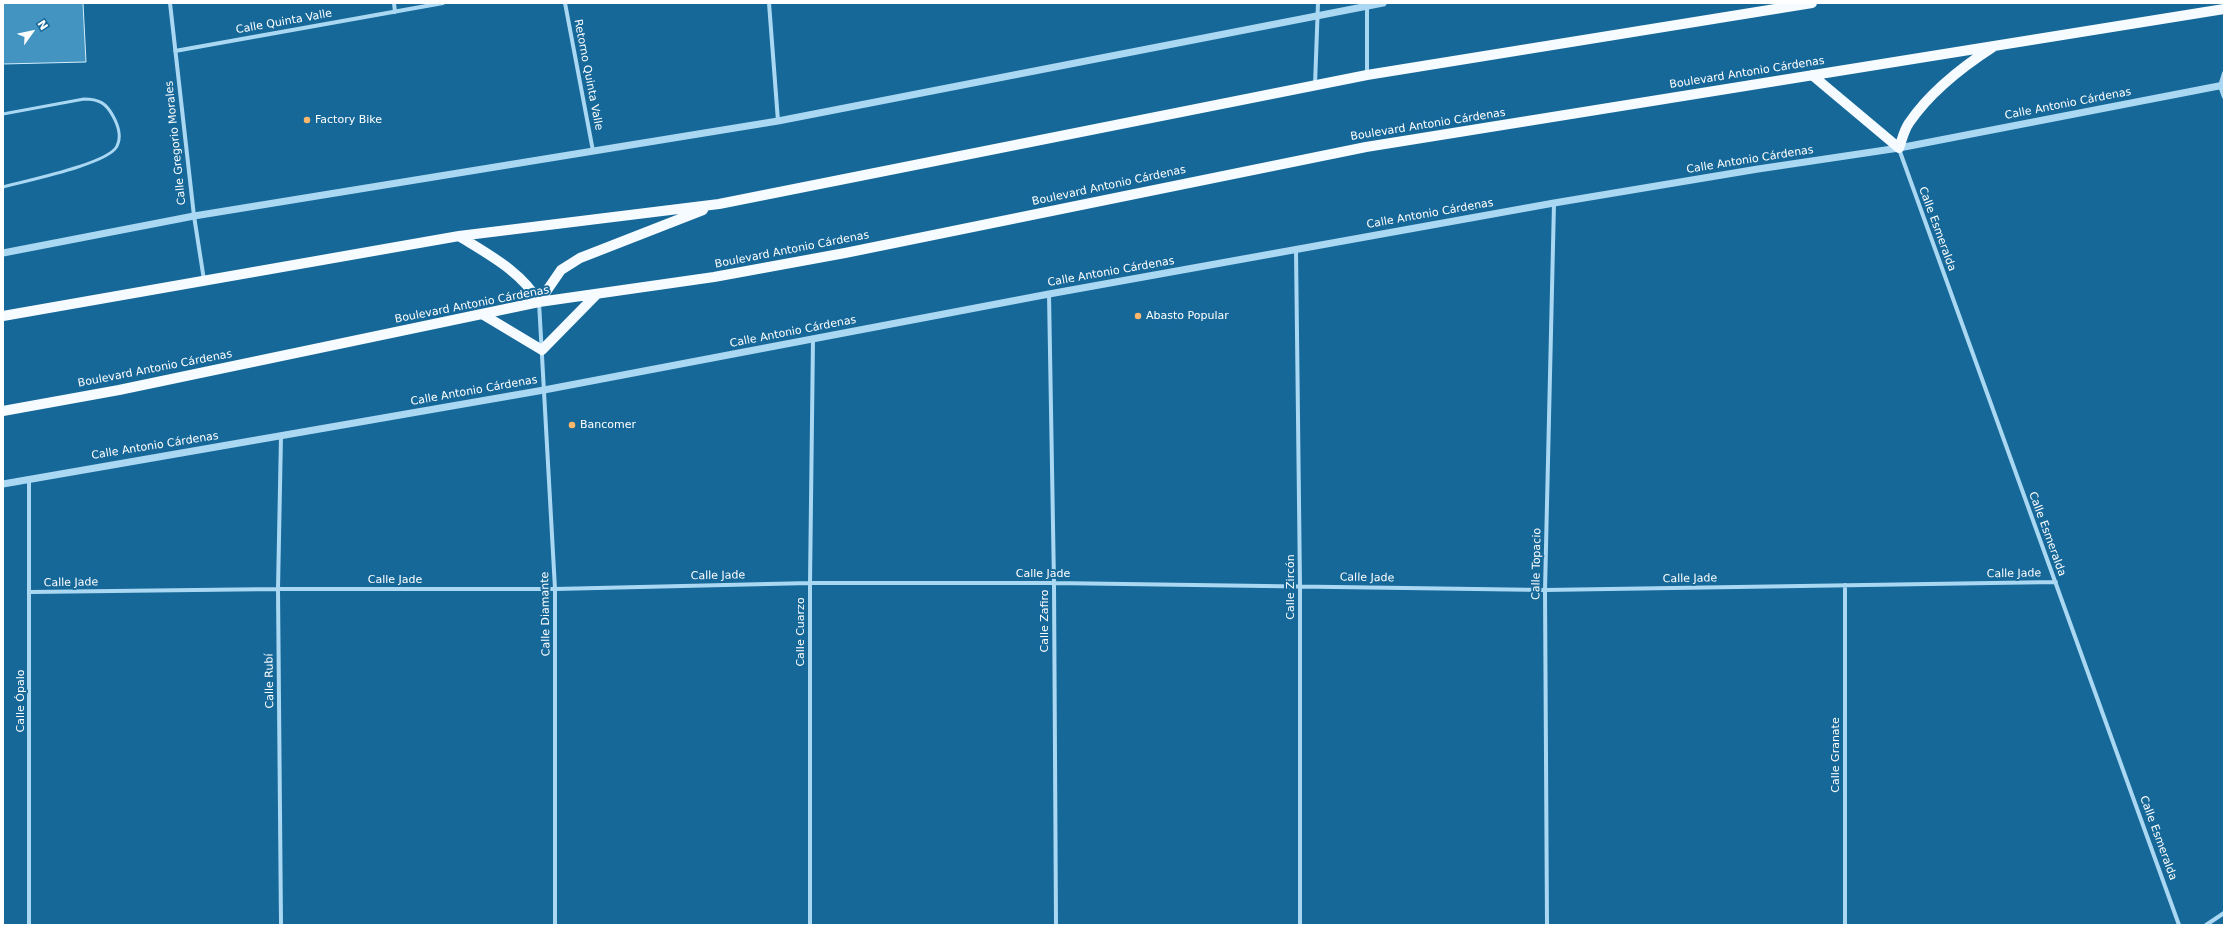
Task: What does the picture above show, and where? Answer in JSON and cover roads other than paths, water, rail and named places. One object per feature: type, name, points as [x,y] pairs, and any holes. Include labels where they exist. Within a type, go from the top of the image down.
[{"type":"main road","points":[[3,316],[459,236],[719,204],[1367,75],[1812,3]]},
{"type":"main road","name":"Boulevard Antonio Cárdenas","points":[[3,411],[119,390],[539,302],[714,277],[845,253],[1366,147],[2224,8]]},
{"type":"main road","points":[[1812,75],[1899,148],[1909,124],[1928,101],[1948,80],[1996,45]]},
{"type":"main road","points":[[459,236],[507,267],[526,283],[539,302],[561,270],[580,258],[719,204]]},
{"type":"main road","points":[[482,314],[542,350],[597,294]]},
{"type":"street","name":"Calle Gregorio Morales","points":[[170,3],[194,216],[204,280]]},
{"type":"street","points":[[394,3],[395,12]]},
{"type":"street","name":"Calle Quinta Valle","points":[[175,51],[443,3]]},
{"type":"street","name":"Retorno Quinta Valle","points":[[565,3],[593,151]]},
{"type":"street","points":[[769,3],[778,121]]},
{"type":"street","points":[[1315,86],[1318,3]]},
{"type":"street","points":[[3,253],[194,216],[778,121],[1318,16],[1366,5],[1383,3]]},
{"type":"street","points":[[1366,5],[1367,75]]},
{"type":"street","points":[[2224,73],[2222,86],[2224,97]]},
{"type":"street","name":"Calle Antonio Cárdenas","points":[[3,484],[30,478],[544,390],[1049,294],[1554,203],[1758,169],[1899,148],[2222,86]]},
{"type":"street","name":"Calle Esmeralda","points":[[1899,148],[2179,925]]},
{"type":"street","name":"Calle Topacio","points":[[1547,925],[1545,590],[1554,203]]},
{"type":"street","name":"Calle Zircón","points":[[1296,250],[1300,586],[1300,925]]},
{"type":"street","name":"Calle Zafiro","points":[[1049,294],[1054,583],[1056,925]]},
{"type":"street","name":"Calle Diamante","points":[[539,302],[556,589],[555,925]]},
{"type":"street","name":"Calle Cuarzo","points":[[810,925],[810,583],[813,339]]},
{"type":"street","name":"Calle Rubí","points":[[281,436],[278,589],[281,925]]},
{"type":"street","name":"Calle Ópalo","points":[[29,925],[30,478]]},
{"type":"street","name":"Calle Jade","points":[[30,592],[278,589],[556,589],[810,583],[1054,583],[1545,590],[2056,582]]},
{"type":"street","name":"Calle Granate","points":[[1844,925],[1845,585]]},
{"type":"street","points":[[2206,925],[2224,913]]},
{"type":"lane","points":[[3,114],[84,99],[94,99],[102,102],[110,110],[118,128],[119,138],[117,146],[113,151],[99,161],[3,187]]},
{"type":"place","name":"Factory Bike","points":[[307,120]]},
{"type":"place","name":"Abasto Popular","points":[[1138,316]]},
{"type":"place","name":"Bancomer","points":[[572,425]]}]
